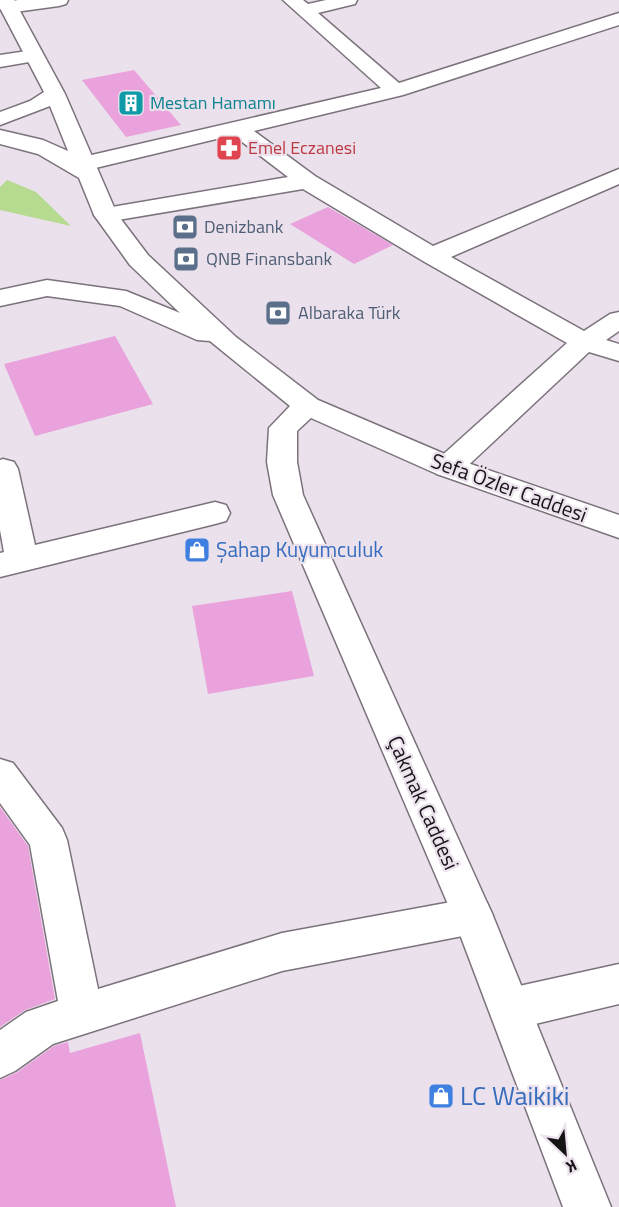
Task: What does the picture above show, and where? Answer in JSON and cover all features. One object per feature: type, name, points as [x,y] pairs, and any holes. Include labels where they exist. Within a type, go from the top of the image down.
[{"type":"street","points":[[59,0],[6,3],[55,94],[106,214],[139,260],[226,343]]},
{"type":"street","points":[[298,5],[348,0]]},
{"type":"street","points":[[298,5],[396,91]]},
{"type":"street","points":[[0,137],[33,144],[57,153],[85,168],[237,128],[396,91],[619,20]]},
{"type":"street","points":[[598,27],[619,39]]},
{"type":"street","points":[[0,61],[34,56]]},
{"type":"street","points":[[0,120],[37,105],[55,94]]},
{"type":"street","points":[[237,128],[308,181],[432,256],[584,342],[619,353]]},
{"type":"street","points":[[432,256],[619,176]]},
{"type":"street","points":[[106,214],[308,181]]},
{"type":"street","points":[[0,298],[47,288],[126,299],[226,343]]},
{"type":"street","points":[[448,467],[584,342],[619,320]]},
{"type":"street","name":"Sefa Özler Caddesi","points":[[226,343],[308,406],[448,467],[619,527]]},
{"type":"street","name":"Çakmak Caddesi","points":[[308,406],[283,428],[282,462],[288,495],[473,916],[587,1207]]},
{"type":"street","points":[[3,470],[11,563],[215,513]]},
{"type":"street","points":[[0,774],[48,840],[82,1014]]},
{"type":"street","points":[[0,1056],[41,1027],[282,952],[473,916]]},
{"type":"street","points":[[510,1009],[619,984]]},
{"type":"green space","points":[[7,180],[36,192],[71,226],[0,210],[0,187]]},
{"type":"building","name":"Mestan Hamamı","points":[[134,70],[181,125],[126,137],[82,80]]},
{"type":"building","points":[[328,207],[393,245],[354,264],[290,224]]},
{"type":"building","points":[[115,336],[153,404],[35,436],[4,364]]},
{"type":"building","points":[[292,591],[314,676],[208,694],[192,606]]},
{"type":"building","points":[[0,807],[28,846],[55,999],[25,1010],[0,1027]]},
{"type":"building","points":[[140,1033],[176,1207],[0,1207],[0,1080],[16,1073],[54,1046],[68,1042],[70,1053]]},
{"type":"place","name":"Mestan Hamamı","points":[[131,103]]},
{"type":"place","name":"Emel Eczanesi","points":[[229,148]]},
{"type":"place","name":"Denizbank","points":[[185,227]]},
{"type":"place","name":"QNB Finansbank","points":[[186,259]]},
{"type":"place","name":"Albaraka Türk","points":[[278,313]]},
{"type":"place","name":"Şahap Kuyumculuk","points":[[197,550]]},
{"type":"place","name":"LC Waikiki","points":[[441,1096]]}]
